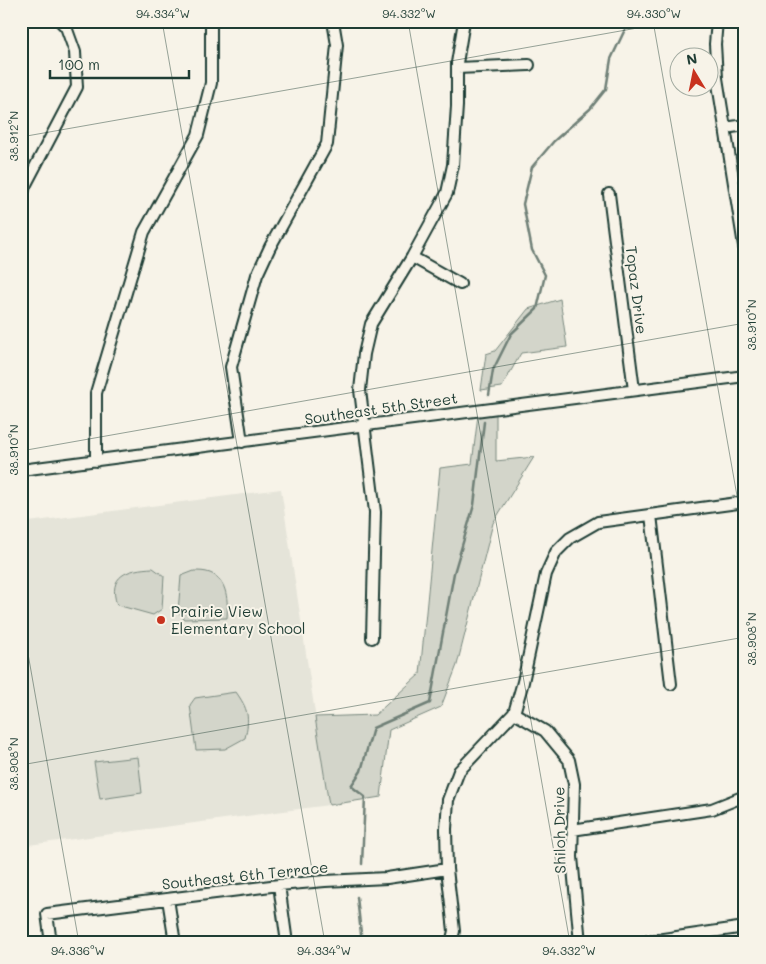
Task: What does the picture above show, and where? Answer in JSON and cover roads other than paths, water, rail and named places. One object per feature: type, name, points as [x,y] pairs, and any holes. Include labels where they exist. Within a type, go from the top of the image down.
[{"type":"street","points":[[21,199],[77,87],[75,52],[66,27],[60,21]]},
{"type":"street","points":[[96,461],[96,393],[144,232],[198,135],[211,82],[210,21]]},
{"type":"street","points":[[242,442],[231,367],[257,275],[270,247],[327,144],[337,45],[333,21]]},
{"type":"street","points":[[372,638],[375,512],[360,390],[364,354],[371,324],[412,257],[447,193],[453,165],[457,106],[457,68],[464,21]]},
{"type":"street","points":[[717,21],[717,78],[745,252]]},
{"type":"street","points":[[457,68],[528,66]]},
{"type":"street","points":[[725,128],[745,125]]},
{"type":"street","name":"Topaz Drive","points":[[609,194],[634,390]]},
{"type":"street","points":[[412,257],[460,284]]},
{"type":"street","name":"Southeast 5th Street","points":[[21,470],[745,376]]},
{"type":"street","points":[[451,943],[454,932],[447,869],[446,829],[448,800],[459,771],[514,713],[523,682],[546,574],[556,552],[570,538],[598,522],[745,502]]},
{"type":"street","points":[[652,515],[671,684]]},
{"type":"street","name":"Shiloh Drive","points":[[514,713],[545,731],[569,760],[574,784],[572,857],[580,943]]},
{"type":"street","points":[[572,830],[712,809],[745,796]]},
{"type":"street","name":"Southeast 6th Terrace","points":[[51,943],[47,914],[279,885],[387,878],[447,869]]},
{"type":"street","points":[[279,885],[287,943]]},
{"type":"street","points":[[168,899],[175,943]]},
{"type":"street","points":[[636,943],[745,927]]},
{"type":"waterway","points":[[489,395],[493,370],[511,334],[537,309],[545,275],[532,250],[523,204],[532,167],[554,141],[590,109],[606,89],[611,59],[629,21]]},
{"type":"waterway","points":[[362,864],[365,797],[351,786],[361,771],[373,728],[430,703],[454,573],[474,505],[484,422]]},
{"type":"waterway","points":[[357,897],[362,943]]},
{"type":"place","name":"Prairie View Elementary School","points":[[161,620]]}]
